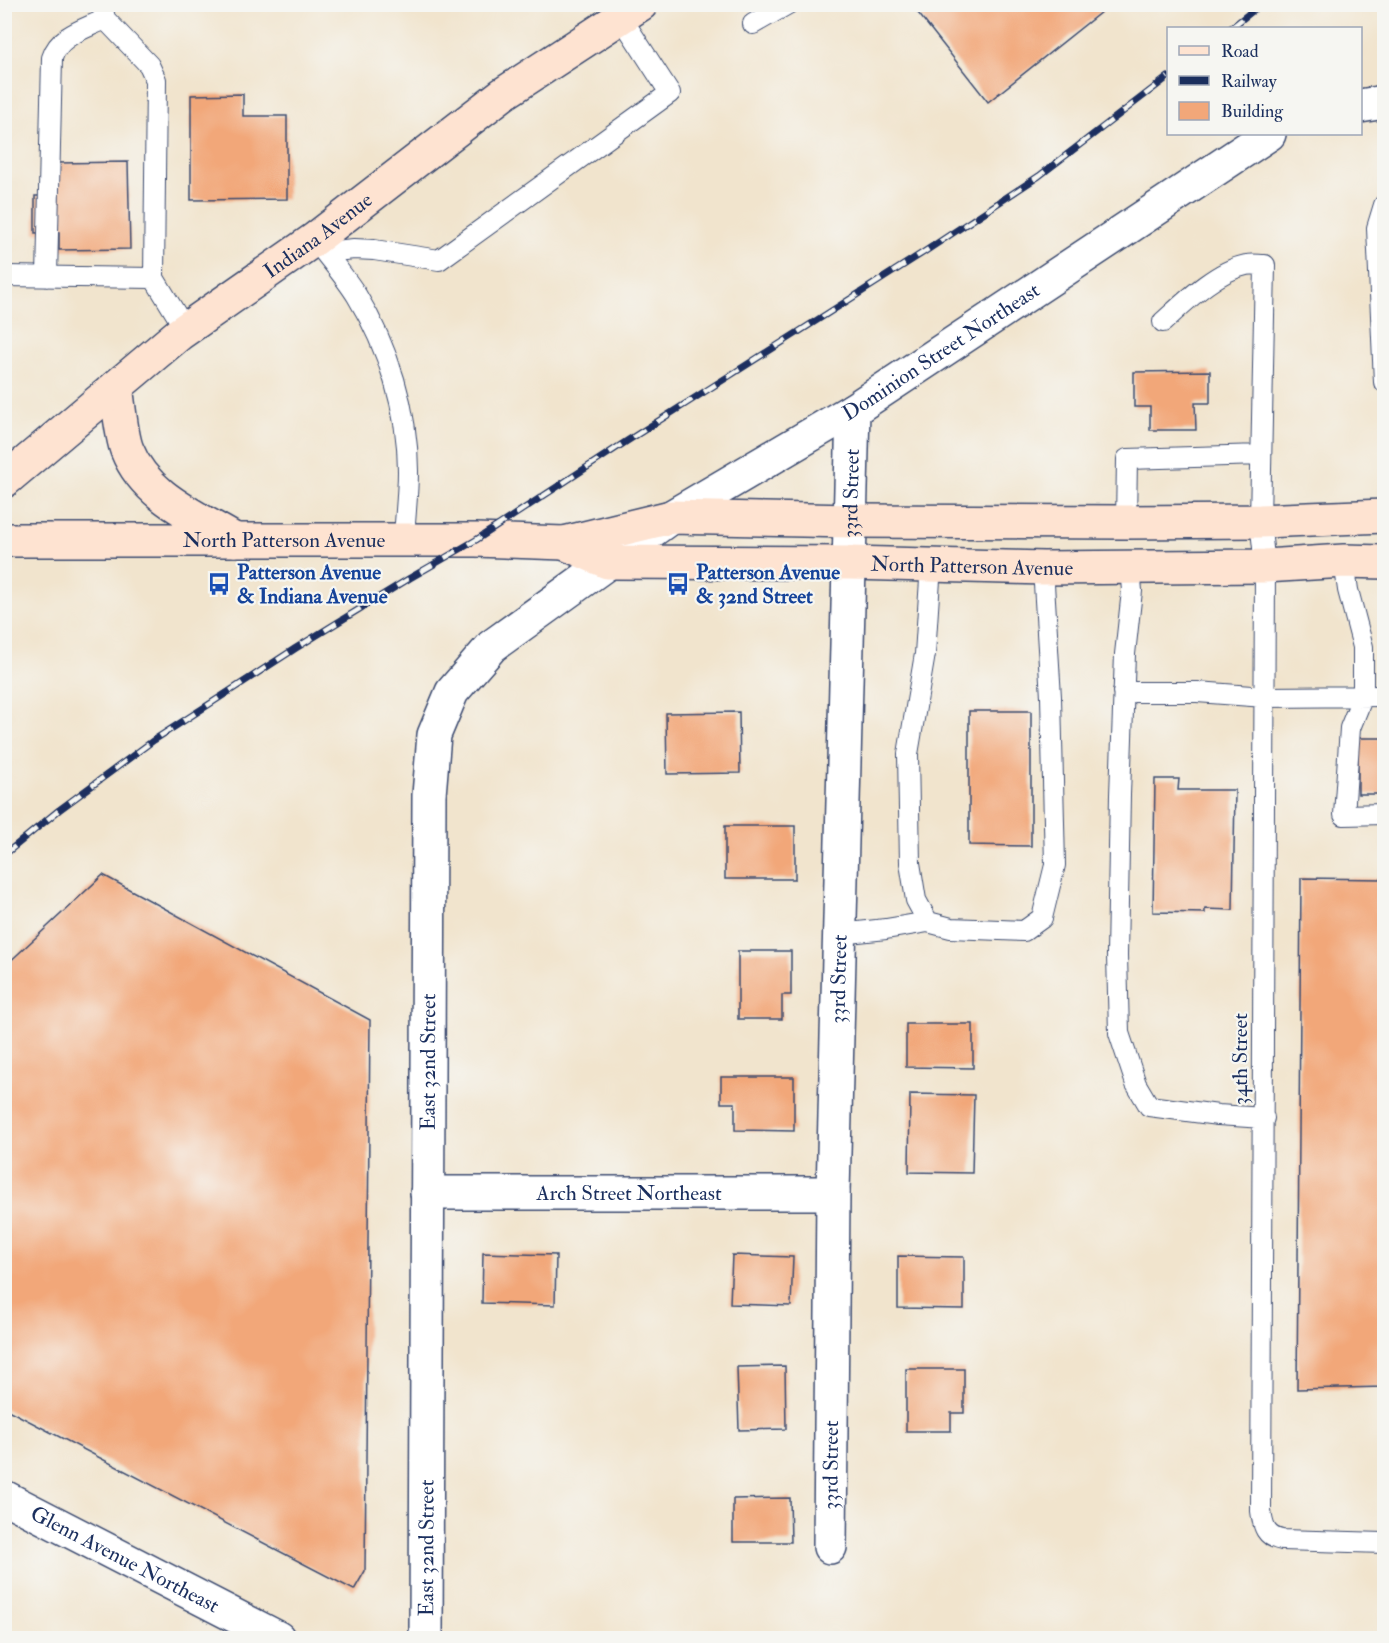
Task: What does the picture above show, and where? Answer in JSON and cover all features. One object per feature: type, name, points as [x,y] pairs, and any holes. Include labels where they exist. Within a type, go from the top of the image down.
[{"type":"main road","name":"Indiana Avenue","points":[[4,481],[185,329],[320,246],[503,94],[631,11]]},
{"type":"main road","points":[[116,387],[127,450],[144,481],[163,496],[235,540]]},
{"type":"main road","name":"North Patterson Avenue","points":[[4,540],[404,540],[564,543],[671,517],[850,521],[1126,522],[1384,516]]},
{"type":"main road","name":"North Patterson Avenue","points":[[564,543],[607,562],[850,563],[1043,568],[1265,567],[1344,561],[1384,561]]},
{"type":"street","points":[[1362,106],[1384,102]]},
{"type":"street","name":"Dominion Street Northeast","points":[[607,562],[671,517],[854,410],[1267,135]]},
{"type":"street","name":"33rd Street","points":[[830,1547],[833,1193],[854,410]]},
{"type":"street","name":"East 32nd Street","points":[[426,1638],[429,795],[434,735],[452,692],[492,646],[607,562]]},
{"type":"street","name":"Arch Street Northeast","points":[[427,1193],[833,1193]]},
{"type":"street","name":"Glenn Avenue Northeast","points":[[4,1497],[278,1638]]},
{"type":"lane","points":[[753,24],[788,4]]},
{"type":"lane","points":[[320,246],[374,250],[439,260],[670,93],[631,11]]},
{"type":"lane","points":[[48,277],[52,58],[56,46],[63,39],[104,12],[149,65],[156,80],[154,278],[185,329]]},
{"type":"lane","points":[[1384,205],[1377,228],[1384,382]]},
{"type":"lane","points":[[320,246],[357,295],[380,339],[396,386],[404,425],[408,470],[404,540]]},
{"type":"lane","name":"34th Street","points":[[1163,322],[1198,290],[1226,274],[1246,265],[1265,265],[1260,520],[1265,567],[1262,1511],[1266,1531],[1274,1538],[1384,1543]]},
{"type":"lane","points":[[4,276],[154,278]]},
{"type":"lane","points":[[1126,522],[1127,459],[1262,455]]},
{"type":"lane","points":[[1344,561],[1348,590],[1363,647],[1363,696],[1350,729],[1344,815],[1384,814]]},
{"type":"lane","points":[[928,922],[916,900],[910,863],[908,754],[925,654],[931,565]]},
{"type":"lane","points":[[1130,567],[1132,591],[1123,692],[1117,955],[1119,1033],[1136,1084],[1149,1106],[1264,1118]]},
{"type":"lane","points":[[840,934],[928,922],[951,928],[1024,931],[1042,918],[1055,865],[1051,697],[1043,568]]},
{"type":"lane","points":[[1123,692],[1197,692],[1265,697],[1384,696]]},
{"type":"building","points":[[911,4],[1111,4],[988,102]]},
{"type":"building","points":[[243,94],[243,116],[287,116],[287,199],[191,200],[191,95]]},
{"type":"building","points":[[128,162],[130,249],[59,250],[59,232],[35,233],[35,196],[58,196],[58,163]]},
{"type":"building","points":[[1210,371],[1210,403],[1195,403],[1196,430],[1150,430],[1150,407],[1134,407],[1134,372]]},
{"type":"building","points":[[969,711],[1031,711],[1031,846],[969,845]]},
{"type":"building","points":[[739,712],[740,773],[667,774],[666,713]]},
{"type":"building","points":[[1358,738],[1384,738],[1384,794],[1358,794]]},
{"type":"building","points":[[1155,779],[1179,779],[1178,790],[1235,790],[1233,910],[1205,909],[1205,913],[1153,912]]},
{"type":"building","points":[[725,826],[795,826],[795,879],[725,879]]},
{"type":"building","points":[[103,875],[370,1020],[365,1571],[354,1590],[4,1408],[4,967]]},
{"type":"building","points":[[1301,878],[1384,879],[1384,1387],[1297,1389]]},
{"type":"building","points":[[738,951],[791,951],[791,995],[782,995],[782,1019],[738,1019]]},
{"type":"building","points":[[906,1024],[973,1024],[973,1068],[906,1067]]},
{"type":"building","points":[[721,1077],[794,1077],[794,1131],[735,1130],[735,1103],[721,1103]]},
{"type":"building","points":[[910,1094],[974,1095],[972,1173],[909,1172]]},
{"type":"building","points":[[483,1253],[556,1255],[555,1305],[482,1303]]},
{"type":"building","points":[[732,1255],[793,1257],[791,1306],[730,1304]]},
{"type":"building","points":[[898,1256],[964,1257],[964,1309],[898,1308]]},
{"type":"building","points":[[785,1366],[786,1429],[739,1430],[737,1367]]},
{"type":"building","points":[[906,1369],[964,1369],[964,1413],[951,1413],[951,1431],[906,1431]]},
{"type":"building","points":[[790,1498],[791,1542],[733,1542],[733,1499]]},
{"type":"railway","points":[[1232,27],[1261,4]]},
{"type":"railway","points":[[4,855],[59,810],[154,740],[296,648],[476,540],[924,252],[1039,176],[1167,78]]},
{"type":"place","name":"Patterson Avenue & Indiana Avenue","points":[[219,584]]},
{"type":"place","name":"Patterson Avenue & 32nd Street","points":[[678,584]]}]
